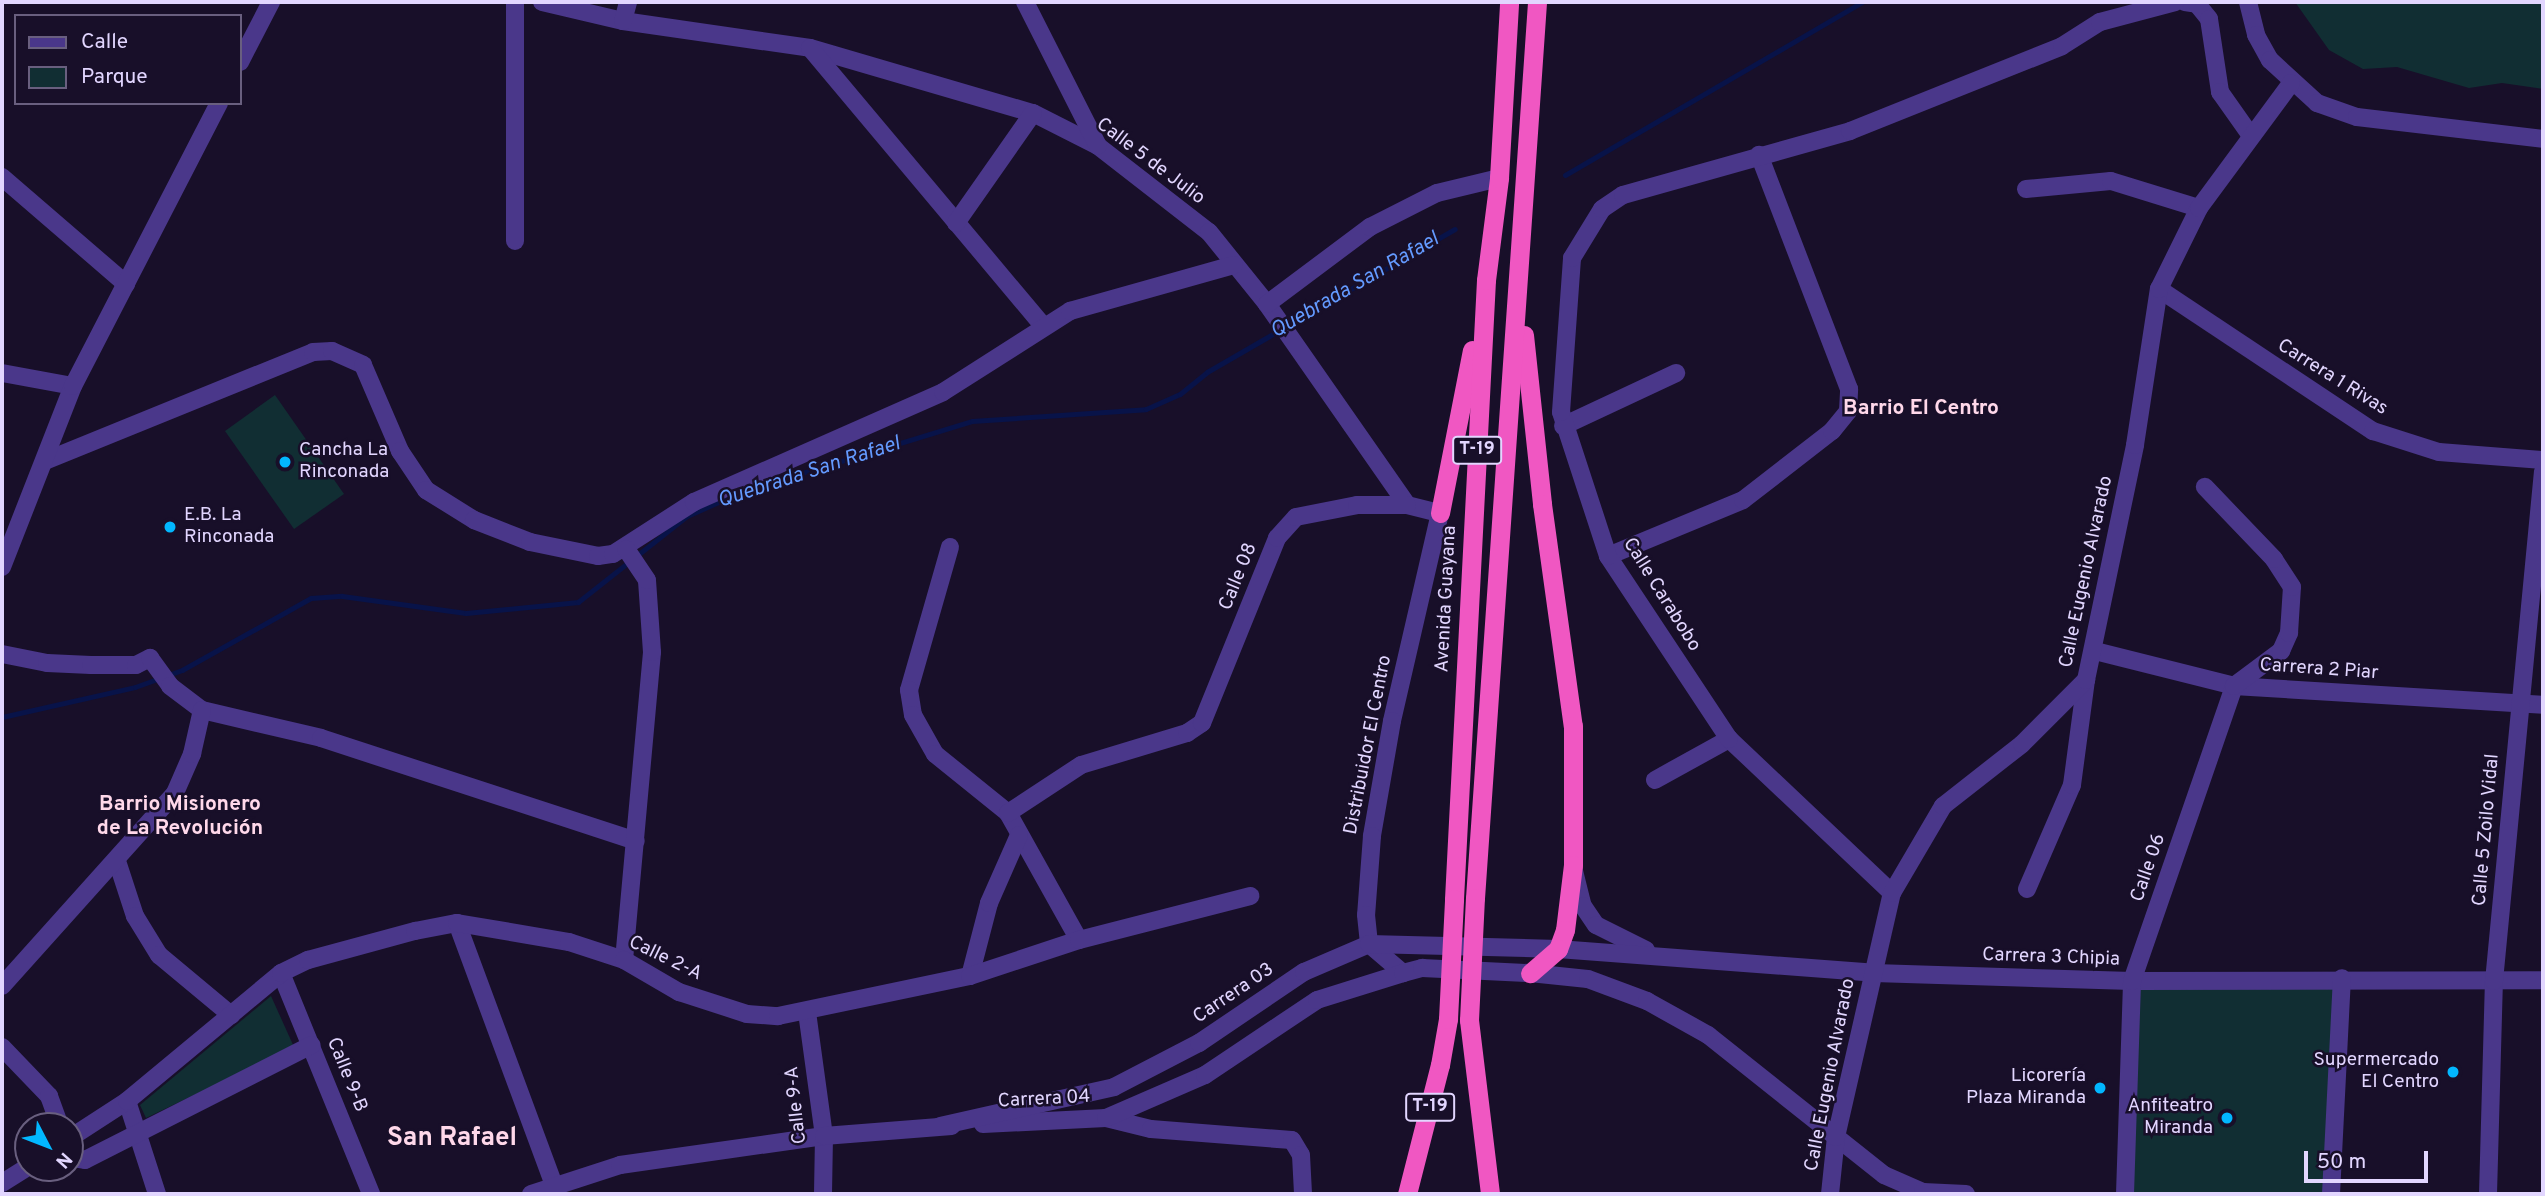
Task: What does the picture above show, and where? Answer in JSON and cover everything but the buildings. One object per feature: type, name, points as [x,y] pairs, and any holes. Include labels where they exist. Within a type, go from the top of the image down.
[{"type":"highway","name":"Avenida Guayana","points":[[1407,1194],[1440,1065],[1448,1019],[1486,281],[1499,178],[1509,2]]},
{"type":"highway","name":"T-19","points":[[1490,1194],[1469,1020],[1475,898],[1537,2]]},
{"type":"highway","points":[[1519,280],[1542,504],[1573,726],[1573,864],[1565,930],[1558,949],[1530,973]]},
{"type":"highway","points":[[1440,513],[1486,281]]},
{"type":"street","points":[[242,58],[271,2]]},
{"type":"street","points":[[515,2],[515,241]]},
{"type":"street","name":"Calle 5 de Julio","points":[[542,2],[623,21],[810,48],[1033,113],[1098,146],[1209,232],[1271,311],[1407,505]]},
{"type":"street","points":[[623,21],[628,2]]},
{"type":"street","points":[[1025,2],[1098,146]]},
{"type":"street","points":[[1608,556],[1743,500],[1832,431],[1848,411],[1849,389],[1759,155],[1850,131],[2062,46],[2100,22],[2175,2]]},
{"type":"street","points":[[2185,2],[2197,4],[2209,19],[2220,92],[2251,136]]},
{"type":"street","points":[[2248,2],[2256,35],[2270,60],[2291,83],[2317,103],[2357,117],[2543,139]]},
{"type":"street","points":[[810,48],[1044,327]]},
{"type":"street","name":"Calle Eugenio Alvarado","points":[[1830,1194],[1836,1137],[1892,893],[1943,806],[2022,744],[2086,680],[2095,651],[2160,289],[2199,208],[2291,83]]},
{"type":"street","points":[[2,567],[24,502],[45,461],[73,386],[218,105]]},
{"type":"street","points":[[956,223],[1033,113]]},
{"type":"street","name":"Calle Carabobo","points":[[1759,155],[1623,195],[1602,209],[1572,258],[1563,426],[1608,556],[1729,739],[1892,893]]},
{"type":"street","points":[[2,177],[126,284]]},
{"type":"street","points":[[1271,311],[1370,227],[1437,192],[1499,178]]},
{"type":"street","points":[[2026,189],[2111,181],[2199,208]]},
{"type":"street","points":[[45,461],[313,352],[332,351],[363,365],[400,451],[426,490],[474,520],[530,542],[598,556],[629,552],[694,502],[943,392],[1070,311],[1234,265]]},
{"type":"street","name":"Carrera 1 Rivas","points":[[2160,289],[2372,431],[2439,452],[2543,460]]},
{"type":"street","points":[[2,373],[73,386]]},
{"type":"street","points":[[1563,426],[1676,373]]},
{"type":"street","name":"Calle 5 Zoilo Vidal","points":[[2488,1194],[2494,981],[2543,471]]},
{"type":"street","points":[[2205,487],[2274,559],[2292,587],[2290,633],[2281,651],[2234,686]]},
{"type":"street","name":"Calle 08","points":[[1008,813],[1081,765],[1187,733],[1202,723],[1277,538],[1296,517],[1357,505],[1407,505]]},
{"type":"street","points":[[1407,505],[1440,513]]},
{"type":"street","name":"Distribuidor El Centro","points":[[1370,944],[1366,915],[1371,836],[1392,722],[1440,513]]},
{"type":"street","points":[[950,547],[909,690],[919,734],[935,754],[1008,813],[1080,940]]},
{"type":"street","points":[[624,960],[652,652],[647,580],[629,552]]},
{"type":"street","name":"Carrera 2 Piar","points":[[2095,651],[2234,686],[2543,705]]},
{"type":"street","points":[[2,654],[47,663],[91,665],[136,665],[150,658],[170,686],[202,710],[321,738],[636,841]]},
{"type":"street","points":[[2027,889],[2073,785],[2086,680]]},
{"type":"street","name":"Calle 06","points":[[2125,1194],[2132,981],[2234,686]]},
{"type":"street","points":[[2,986],[117,861],[175,793],[192,754],[202,710]]},
{"type":"street","points":[[1655,780],[1729,739]]},
{"type":"street","points":[[970,976],[989,903],[1019,835]]},
{"type":"street","points":[[117,861],[135,916],[159,955],[231,1015]]},
{"type":"street","points":[[1573,864],[1583,906],[1596,925],[1620,941],[1669,958]]},
{"type":"street","name":"Calle 2-A","points":[[84,1129],[127,1101],[281,973],[308,960],[457,923],[569,942],[624,960],[679,992],[747,1014],[807,1012],[970,976],[1080,940],[1250,897]]},
{"type":"street","points":[[457,923],[554,1185]]},
{"type":"street","points":[[1370,944],[1403,973]]},
{"type":"street","name":"Carrera 03","points":[[940,1126],[1114,1087],[1199,1043],[1304,972],[1370,944],[1558,949]]},
{"type":"street","name":"Carrera 3 Chipia","points":[[1558,949],[1874,973],[2132,981],[2342,978],[2543,980]]},
{"type":"street","name":"Carrera 04","points":[[531,1194],[620,1165],[824,1136],[940,1126],[1106,1118],[1206,1075],[1317,1000],[1422,968],[1530,973],[1588,979],[1647,1001],[1708,1035],[1884,1175],[1923,1192],[1966,1194]]},
{"type":"street","name":"Calle 9-B","points":[[281,973],[370,1194]]},
{"type":"street","points":[[2331,1194],[2342,978]]},
{"type":"street","name":"Calle 9-A","points":[[807,1012],[824,1136],[823,1194]]},
{"type":"street","points":[[84,1160],[141,1134],[312,1045]]},
{"type":"street","points":[[2,1047],[48,1096],[54,1112]]},
{"type":"street","points":[[127,1101],[141,1134],[157,1194]]},
{"type":"street","points":[[1106,1118],[1151,1129],[1292,1140],[1301,1155],[1303,1194]]},
{"type":"green space","points":[[2295,2],[2543,2],[2543,89],[2502,83],[2469,88],[2397,67],[2363,69],[2329,50]]},
{"type":"green space","name":"Cancha La Rinconada","points":[[275,395],[344,494],[294,529],[225,431]]},
{"type":"green space","points":[[2336,984],[2325,1194],[2130,1194],[2137,987]]},
{"type":"green space","points":[[271,996],[294,1047],[146,1118],[140,1105]]},
{"type":"waterway","name":"Quebrada San Rafael","points":[[1565,175],[1862,2]]},
{"type":"waterway","name":"Quebrada San Rafael","points":[[2,717],[135,687],[182,670],[311,598],[342,596],[466,613],[578,602],[687,516],[743,491],[972,421],[1146,409],[1180,394],[1207,372],[1455,229]]},
{"type":"place","name":"Cancha La Rinconada","points":[[285,462]]},
{"type":"place","name":"E.B. La Rinconada","points":[[170,527]]},
{"type":"place","name":"Supermercado El Centro","points":[[2453,1072]]},
{"type":"place","name":"Licorería Plaza Miranda","points":[[2100,1088]]},
{"type":"place","name":"Anfiteatro Miranda","points":[[2227,1118]]},
{"type":"district","name":"Barrio El Centro","points":[[1921,409]]},
{"type":"district","name":"Barrio Misionero de La Revolución","points":[[180,817]]},
{"type":"district","name":"San Rafael","points":[[452,1139]]}]
